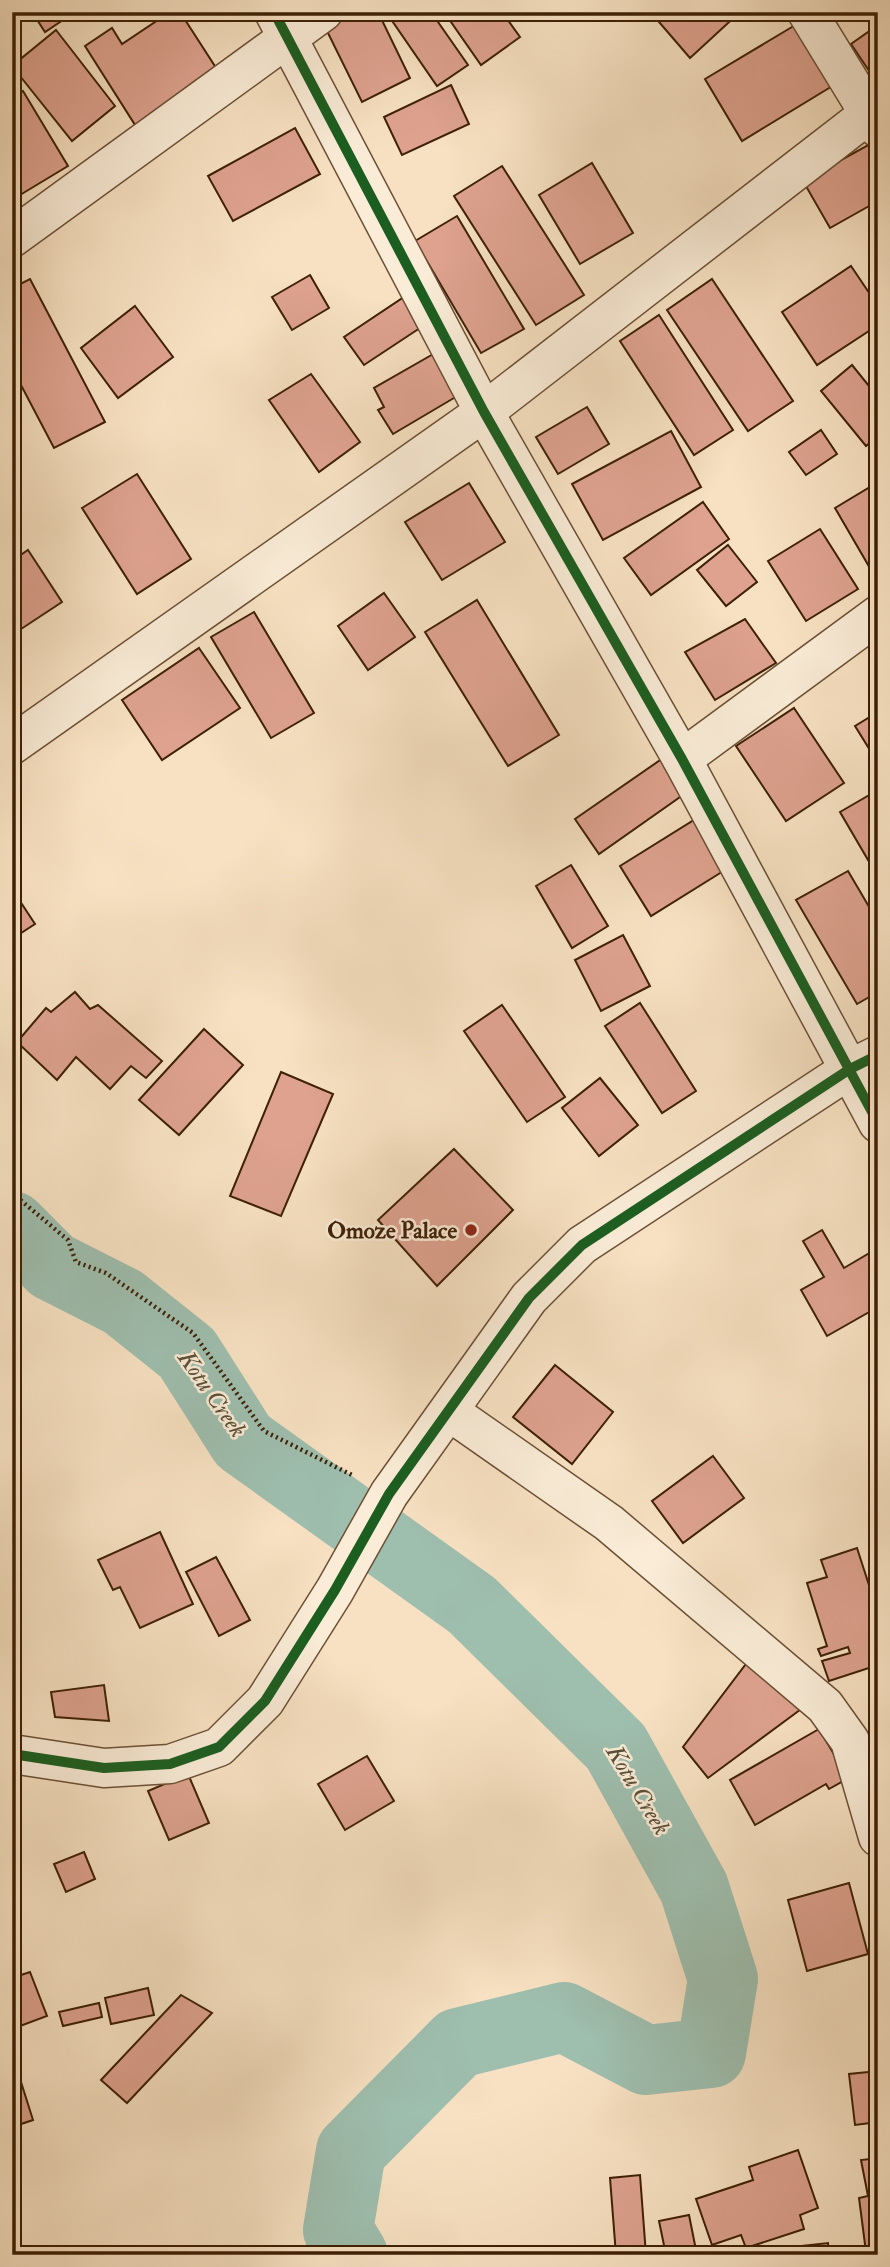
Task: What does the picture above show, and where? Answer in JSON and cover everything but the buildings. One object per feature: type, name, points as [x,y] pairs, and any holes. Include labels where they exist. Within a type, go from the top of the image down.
[{"type":"street","points":[[12,238],[281,24],[323,12]]},
{"type":"street","points":[[12,745],[484,412],[875,116],[807,12]]},
{"type":"street","points":[[281,24],[484,412],[682,759],[864,1062],[878,1123]]},
{"type":"street","points":[[682,759],[878,615]]},
{"type":"street","points":[[12,1755],[104,1768],[170,1764],[219,1747],[265,1701],[335,1590],[382,1506],[529,1298],[582,1245],[864,1062]]},
{"type":"street","points":[[450,1412],[609,1523],[825,1706],[850,1741],[878,1838]]},
{"type":"path","points":[[12,1193],[68,1240],[76,1262],[106,1273],[193,1333],[264,1431],[382,1506]]},
{"type":"waterway","name":"Kotu Creek","points":[[12,1226],[52,1266],[123,1302],[187,1353],[243,1441],[472,1605],[616,1747],[694,1888],[723,1979],[711,2053],[646,2060],[564,2017],[458,2043],[351,2151],[338,2230],[353,2255]]},
{"type":"cycle path","points":[[274,12],[484,412],[682,759],[878,1123]]},
{"type":"cycle path","points":[[12,1754],[104,1768],[170,1764],[219,1747],[265,1701],[335,1590],[389,1494],[529,1298],[582,1245],[850,1069],[878,1055]]},
{"type":"place","name":"Omoze Palace","points":[[471,1230]]}]
